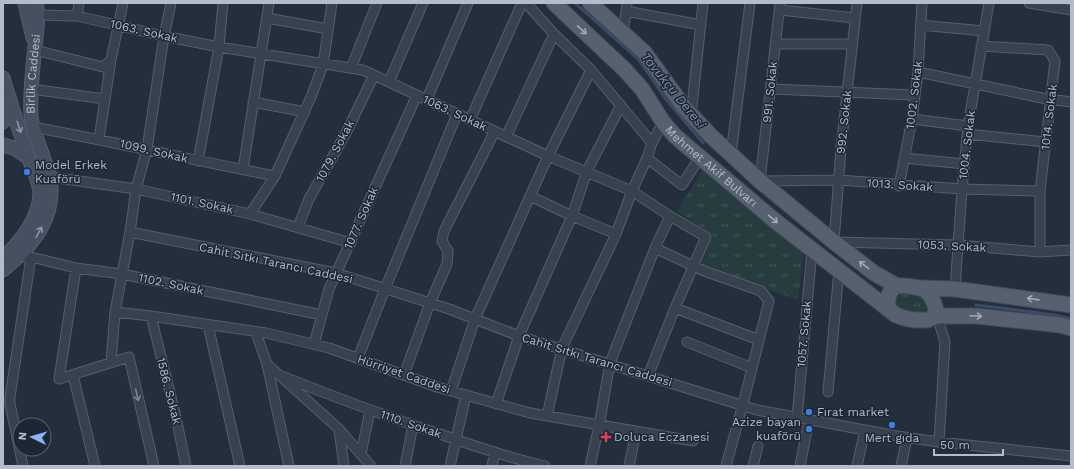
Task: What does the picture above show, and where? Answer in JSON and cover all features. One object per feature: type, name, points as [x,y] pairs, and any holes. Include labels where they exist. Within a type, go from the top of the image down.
[{"type":"main road","points":[[24,3],[35,50]]},
{"type":"main road","name":"Mehmet Akif Bulvarı","points":[[554,3],[630,75],[642,89],[663,122],[675,136],[768,215],[888,309]]},
{"type":"main road","name":"Mehmet Akif Bulvarı","points":[[590,3],[644,52],[691,116],[730,154],[760,181],[834,242],[874,273],[897,286]]},
{"type":"main road","name":"Birlik Caddesi","points":[[3,270],[25,257],[48,214],[51,195],[50,177],[33,127],[32,117],[31,89],[37,9]]},
{"type":"main road","name":"Birlik Caddesi","points":[[3,78],[29,158],[36,172],[40,194],[36,213],[23,237],[3,259]]},
{"type":"main road","points":[[3,122],[9,97]]},
{"type":"main road","points":[[3,145],[14,148],[29,158]]},
{"type":"main road","points":[[1071,305],[955,289],[897,286],[888,296],[887,302],[888,309],[904,318],[915,320],[927,320],[937,316],[976,316],[1060,325],[1071,328]]},
{"type":"main road","points":[[922,288],[928,292],[931,297],[937,316]]},
{"type":"street","points":[[78,16],[79,3]]},
{"type":"street","points":[[99,139],[111,60],[123,3]]},
{"type":"street","points":[[111,362],[115,312],[130,232],[136,189],[147,149],[164,36],[171,3]]},
{"type":"street","points":[[198,161],[219,47],[223,3]]},
{"type":"street","points":[[243,170],[269,3]]},
{"type":"street","points":[[250,214],[275,176],[305,112],[323,64],[332,3]]},
{"type":"street","points":[[351,68],[377,3]]},
{"type":"street","points":[[389,82],[423,3]]},
{"type":"street","points":[[427,99],[468,3]]},
{"type":"street","points":[[470,120],[522,3]]},
{"type":"street","points":[[526,3],[554,34],[591,70],[652,143]]},
{"type":"street","points":[[691,116],[703,3]]},
{"type":"street","points":[[730,154],[750,3]]},
{"type":"street","name":"992. Sokak","points":[[834,242],[841,148],[857,3]]},
{"type":"street","name":"1002. Sokak","points":[[899,186],[912,119],[918,72],[922,3]]},
{"type":"street","name":"1004. Sokak","points":[[955,289],[968,130],[989,3]]},
{"type":"street","points":[[1029,3],[1071,10]]},
{"type":"street","points":[[623,34],[626,7],[701,25]]},
{"type":"street","points":[[780,7],[855,18]]},
{"type":"street","name":"991. Sokak","points":[[760,181],[780,7]]},
{"type":"street","name":"1063. Sokak","points":[[37,9],[78,16],[219,47],[363,70],[548,156],[632,191],[706,238],[693,265],[648,376]]},
{"type":"street","points":[[267,18],[328,30]]},
{"type":"street","points":[[920,25],[984,31]]},
{"type":"street","points":[[506,137],[554,34]]},
{"type":"street","points":[[776,44],[852,44]]},
{"type":"street","name":"1014. Sokak","points":[[981,46],[1048,50],[1055,61],[1052,99],[1040,191],[1040,252]]},
{"type":"street","points":[[35,50],[103,66],[111,60]]},
{"type":"street","points":[[451,391],[475,319],[548,156],[591,70]]},
{"type":"street","points":[[918,72],[1071,102]]},
{"type":"street","name":"1079. Sokak","points":[[298,227],[309,199],[347,131],[374,75]]},
{"type":"street","points":[[31,89],[105,99]]},
{"type":"street","points":[[771,89],[914,95]]},
{"type":"street","name":"1077. Sokak","points":[[314,344],[329,289],[351,243],[416,95]]},
{"type":"street","points":[[253,102],[305,112]]},
{"type":"street","points":[[496,404],[519,336],[572,216],[587,172],[621,105]]},
{"type":"street","points":[[358,358],[457,114]]},
{"type":"street","points":[[912,119],[968,130],[1046,142]]},
{"type":"street","points":[[547,416],[562,348],[616,234],[652,143],[663,122]]},
{"type":"street","name":"1099. Sokak","points":[[33,127],[99,139],[275,176]]},
{"type":"street","points":[[404,375],[430,303],[447,264],[448,251],[442,240],[444,231],[496,132]]},
{"type":"street","points":[[647,158],[682,185],[700,156]]},
{"type":"street","points":[[904,158],[965,164]]},
{"type":"street","name":"1101. Sokak","points":[[50,177],[136,189],[250,214],[351,243]]},
{"type":"street","name":"1013. Sokak","points":[[760,181],[839,180],[899,186],[1040,191]]},
{"type":"street","points":[[530,196],[572,216],[616,234]]},
{"type":"street","points":[[590,466],[599,426],[610,363],[655,248],[670,216]]},
{"type":"street","name":"Cahit Sıtkı Tarancı Caddesi","points":[[130,232],[336,274],[430,303],[519,336],[562,348],[757,410],[906,438],[1071,456]]},
{"type":"street","name":"1053. Sokak","points":[[834,242],[958,245],[1040,252],[1071,250]]},
{"type":"street","points":[[655,248],[704,271],[761,291],[769,301],[726,466]]},
{"type":"street","name":"1057. Sokak","points":[[797,418],[812,250]]},
{"type":"street","points":[[23,466],[6,405],[10,397],[25,257]]},
{"type":"street","name":"1102. Sokak","points":[[25,257],[76,268],[122,274],[322,315]]},
{"type":"street","points":[[76,268],[59,379],[129,357],[154,466]]},
{"type":"street","points":[[828,392],[839,270]]},
{"type":"street","points":[[675,308],[759,340]]},
{"type":"street","name":"Hürriyet Caddesi","points":[[115,312],[151,316],[256,333],[266,333],[329,348],[451,391],[530,413],[693,441]]},
{"type":"street","name":"1586. Sokak","points":[[151,316],[176,417],[186,466]]},
{"type":"street","points":[[937,316],[945,342],[939,442]]},
{"type":"street","points":[[208,325],[240,466]]},
{"type":"street","points":[[256,333],[267,364],[289,466]]},
{"type":"street","points":[[687,342],[752,368]]},
{"type":"street","points":[[267,364],[339,429],[371,466]]},
{"type":"street","points":[[74,375],[95,466]]},
{"type":"street","name":"1110. Sokak","points":[[279,375],[413,425],[494,452],[545,466]]},
{"type":"street","points":[[450,466],[466,395]]},
{"type":"street","points":[[361,454],[370,410]]},
{"type":"street","points":[[800,466],[809,420]]},
{"type":"street","points":[[405,466],[413,425]]},
{"type":"street","points":[[339,429],[344,466]]},
{"type":"street","points":[[857,466],[865,430]]},
{"type":"street","points":[[629,466],[636,432]]},
{"type":"street","points":[[901,466],[906,438]]},
{"type":"street","points":[[753,466],[758,446]]},
{"type":"street","points":[[492,466],[494,452]]},
{"type":"green space","points":[[704,168],[804,253],[798,300],[701,266],[713,235],[677,211]]},
{"type":"green space","points":[[901,293],[917,294],[928,305],[927,309],[919,313],[901,310],[895,302],[896,297]]},
{"type":"waterway","name":"Tavukçu Deresi","points":[[575,3],[639,60],[665,98],[703,143]]},
{"type":"waterway","name":"Tavukçu Deresi","points":[[976,305],[1055,315],[1071,319]]},
{"type":"place","name":"Model Erkek Kuaförü","points":[[27,172]]},
{"type":"place","name":"Fırat market","points":[[809,412]]},
{"type":"place","name":"Mert gıda","points":[[892,425]]},
{"type":"place","name":"Azize bayan kuaförü","points":[[809,429]]},
{"type":"place","name":"Doluca Eczanesi","points":[[606,437]]}]
